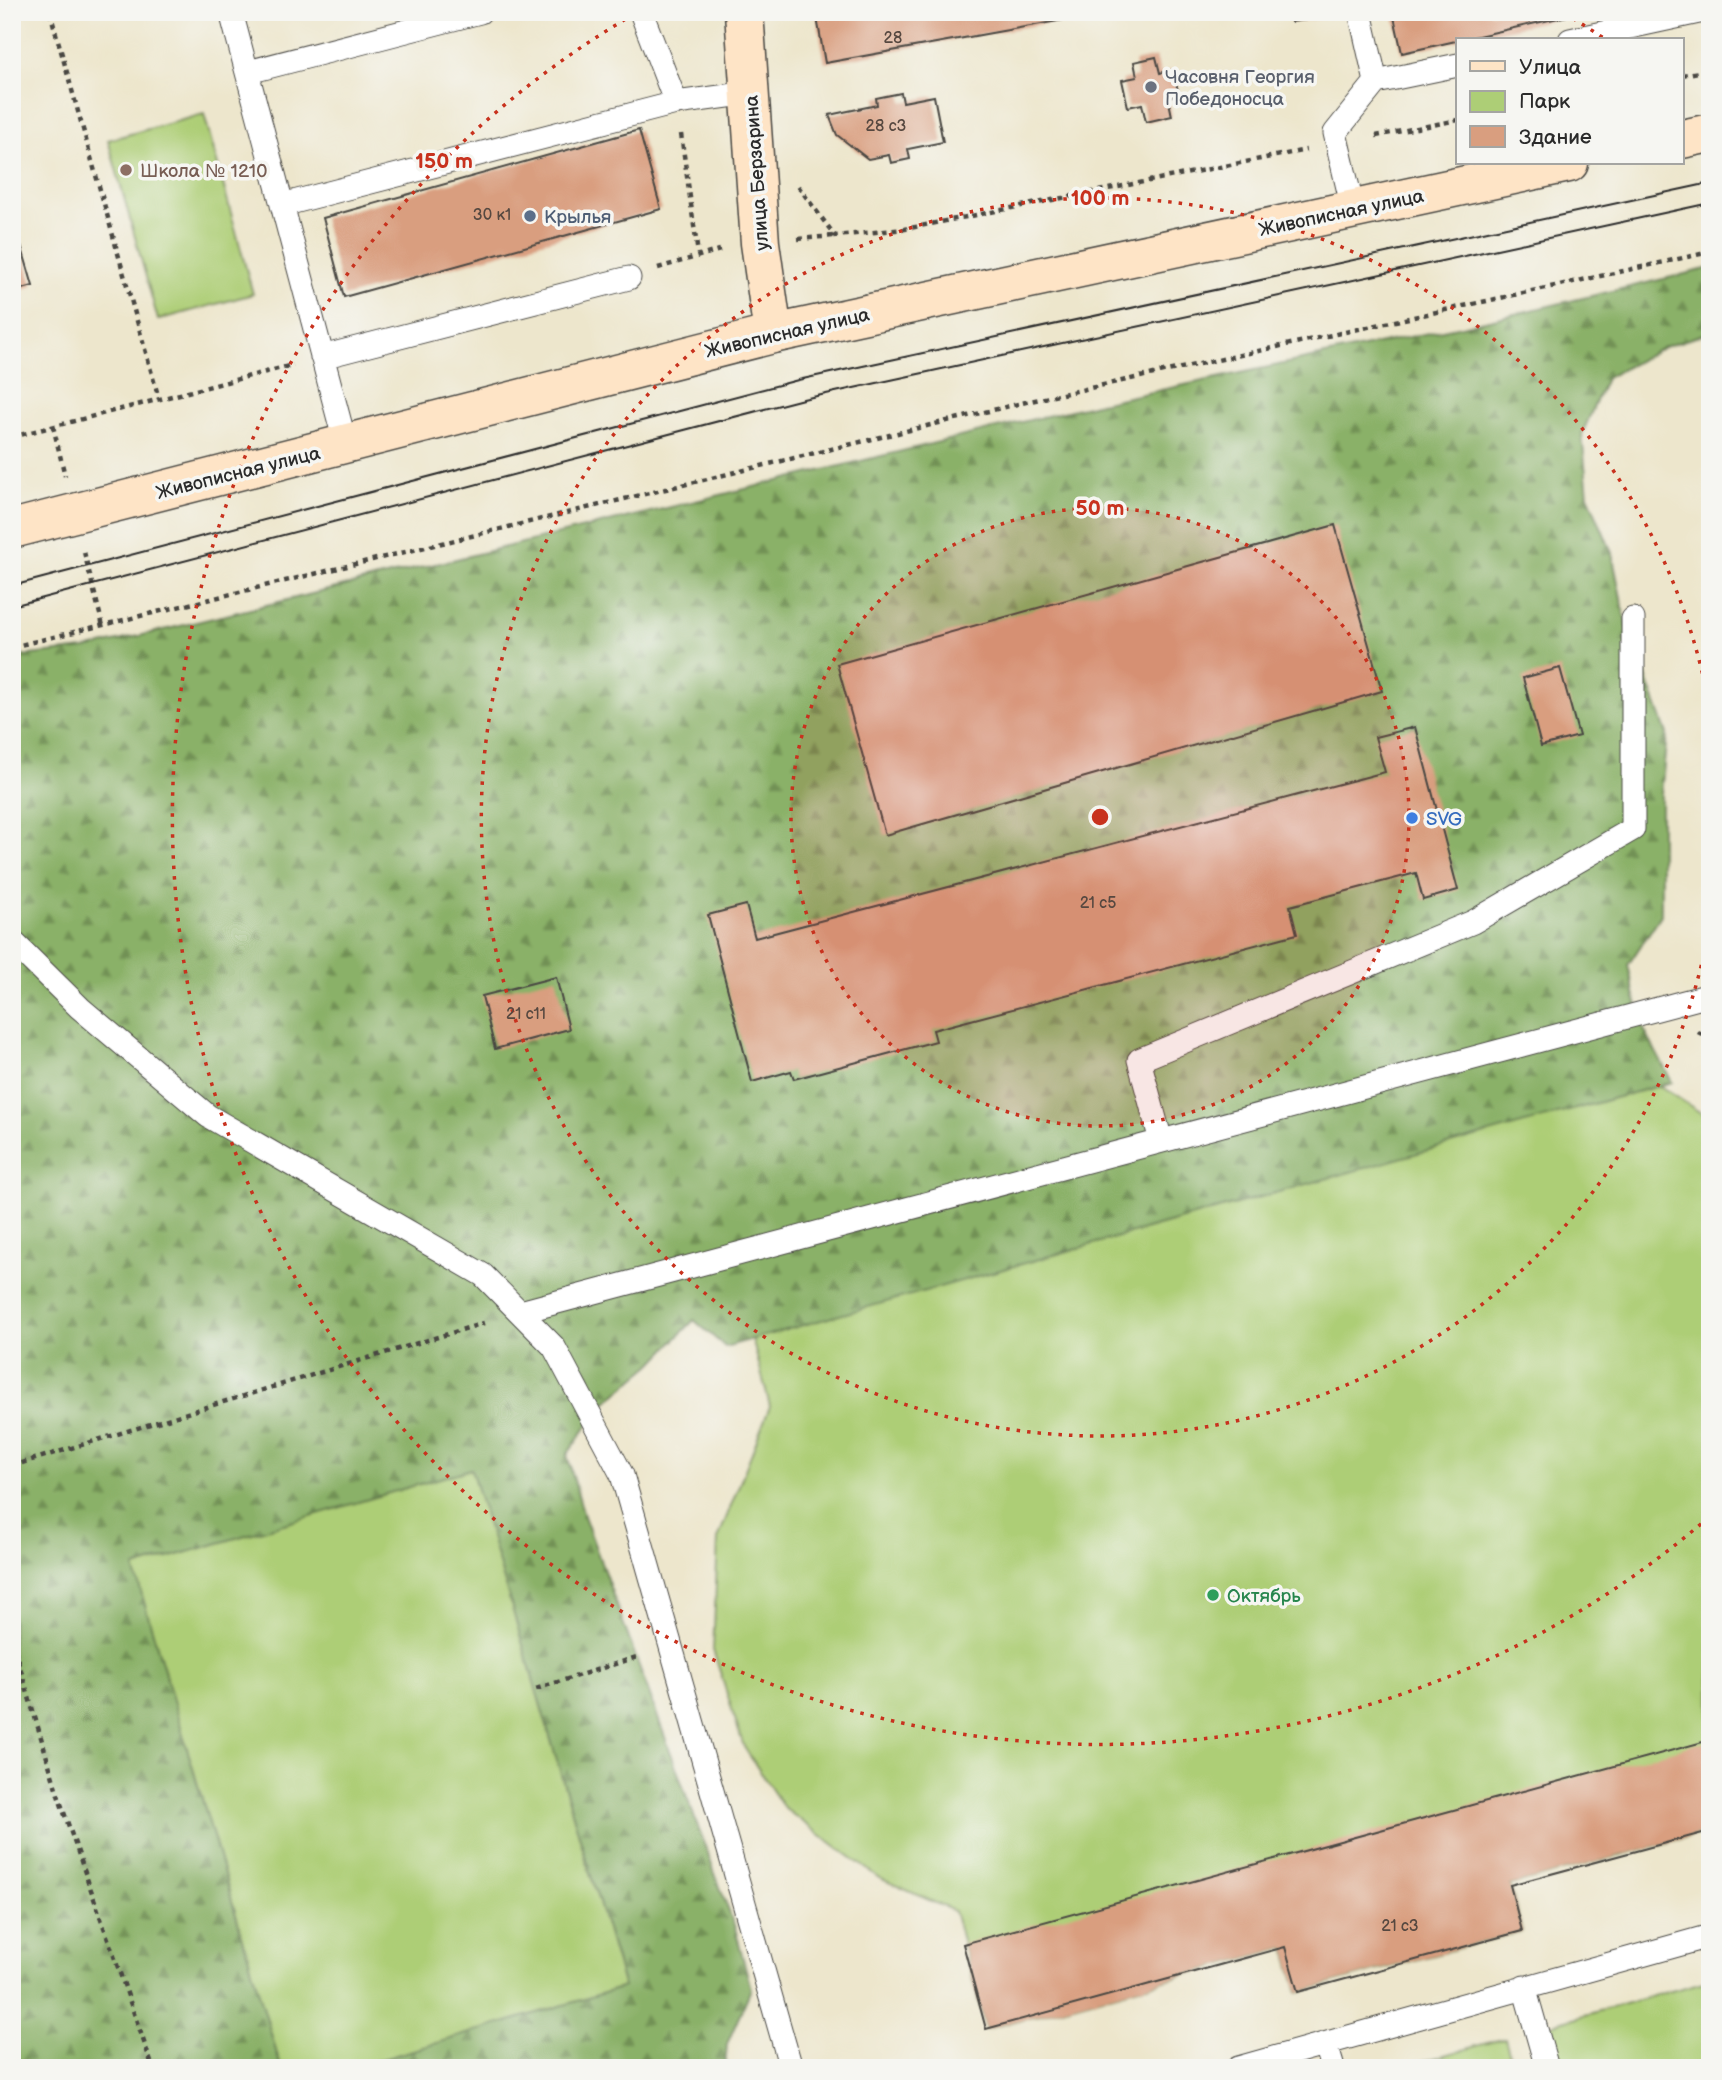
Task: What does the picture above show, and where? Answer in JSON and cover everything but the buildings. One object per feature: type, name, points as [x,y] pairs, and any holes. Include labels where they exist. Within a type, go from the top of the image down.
[{"type":"street","name":"улица Берзарина","points":[[744,12],[760,243],[773,334]]},
{"type":"street","points":[[1684,139],[1710,133]]},
{"type":"street","name":"Живописная улица","points":[[12,529],[346,446],[773,334],[1564,164]]},
{"type":"lane","points":[[231,12],[346,446]]},
{"type":"lane","points":[[248,72],[480,12]]},
{"type":"lane","points":[[641,12],[676,103]]},
{"type":"lane","points":[[1360,12],[1376,82]]},
{"type":"lane","points":[[1579,38],[1699,12]]},
{"type":"lane","points":[[1353,209],[1335,133],[1376,82],[1456,65]]},
{"type":"lane","points":[[282,205],[676,103],[750,93]]},
{"type":"lane","points":[[322,357],[629,278]]},
{"type":"lane","points":[[1161,1141],[1139,1060],[1473,922],[1633,829],[1633,619]]},
{"type":"lane","points":[[12,941],[80,1008],[208,1116],[483,1275],[554,1347],[622,1475],[791,2068]]},
{"type":"lane","points":[[520,1312],[1710,995]]},
{"type":"lane","points":[[1238,2068],[1710,1936]]},
{"type":"lane","points":[[1524,1987],[1547,2068]]},
{"type":"lane","points":[[1326,2045],[1333,2068]]},
{"type":"path","points":[[50,12],[159,399]]},
{"type":"path","points":[[1684,75],[1710,70]]},
{"type":"path","points":[[793,179],[835,236],[905,229],[1456,120]]},
{"type":"path","points":[[629,278],[698,254],[760,243]]},
{"type":"path","points":[[12,647],[1026,402],[1710,252]]},
{"type":"path","points":[[12,437],[322,357]]},
{"type":"path","points":[[12,1466],[520,1312]]},
{"type":"path","points":[[12,1640],[59,1798],[153,2068]]},
{"type":"path","points":[[536,1689],[671,1647]]},
{"type":"green space","points":[[204,114],[253,294],[158,320],[108,140]]},
{"type":"green space","points":[[1710,268],[1710,332],[1664,347],[1606,378],[1582,434],[1588,495],[1612,553],[1625,618],[1667,734],[1661,794],[1661,915],[1628,965],[1641,1024],[1672,1082],[725,1347],[694,1320],[651,1365],[601,1406],[567,1455],[584,1516],[735,1928],[751,1989],[727,2044],[725,2068],[353,2068],[624,1987],[471,1469],[134,1568],[281,2068],[12,2068],[12,657],[85,649],[1100,403],[1485,321]]},
{"type":"green space","name":"Октябрь","points":[[1660,1086],[1710,1119],[1710,1831],[1510,1885],[1522,1931],[1298,1992],[1285,1947],[986,2029],[954,1911],[879,1878],[784,1808],[744,1747],[713,1650],[718,1539],[770,1406],[745,1312],[1596,1088]]},
{"type":"green space","points":[[471,1468],[624,1988],[353,2068],[281,2068],[134,1568]]},
{"type":"green space","points":[[1710,1980],[1710,2068],[1554,2068],[1542,2027]]},
{"type":"green space","points":[[1505,2038],[1513,2068],[1398,2068]]},
{"type":"tram line","points":[[12,586],[798,380],[1710,183]]},
{"type":"tram line","points":[[12,606],[803,399],[1710,203]]},
{"type":"place","name":"Часовня Георгия Победоносца","points":[[1151,87]]},
{"type":"place","name":"Школа № 1210","points":[[126,170]]},
{"type":"place","name":"Крылья","points":[[530,216]]},
{"type":"place","name":"SVG","points":[[1412,818]]},
{"type":"place","name":"Октябрь","points":[[1213,1595]]}]
